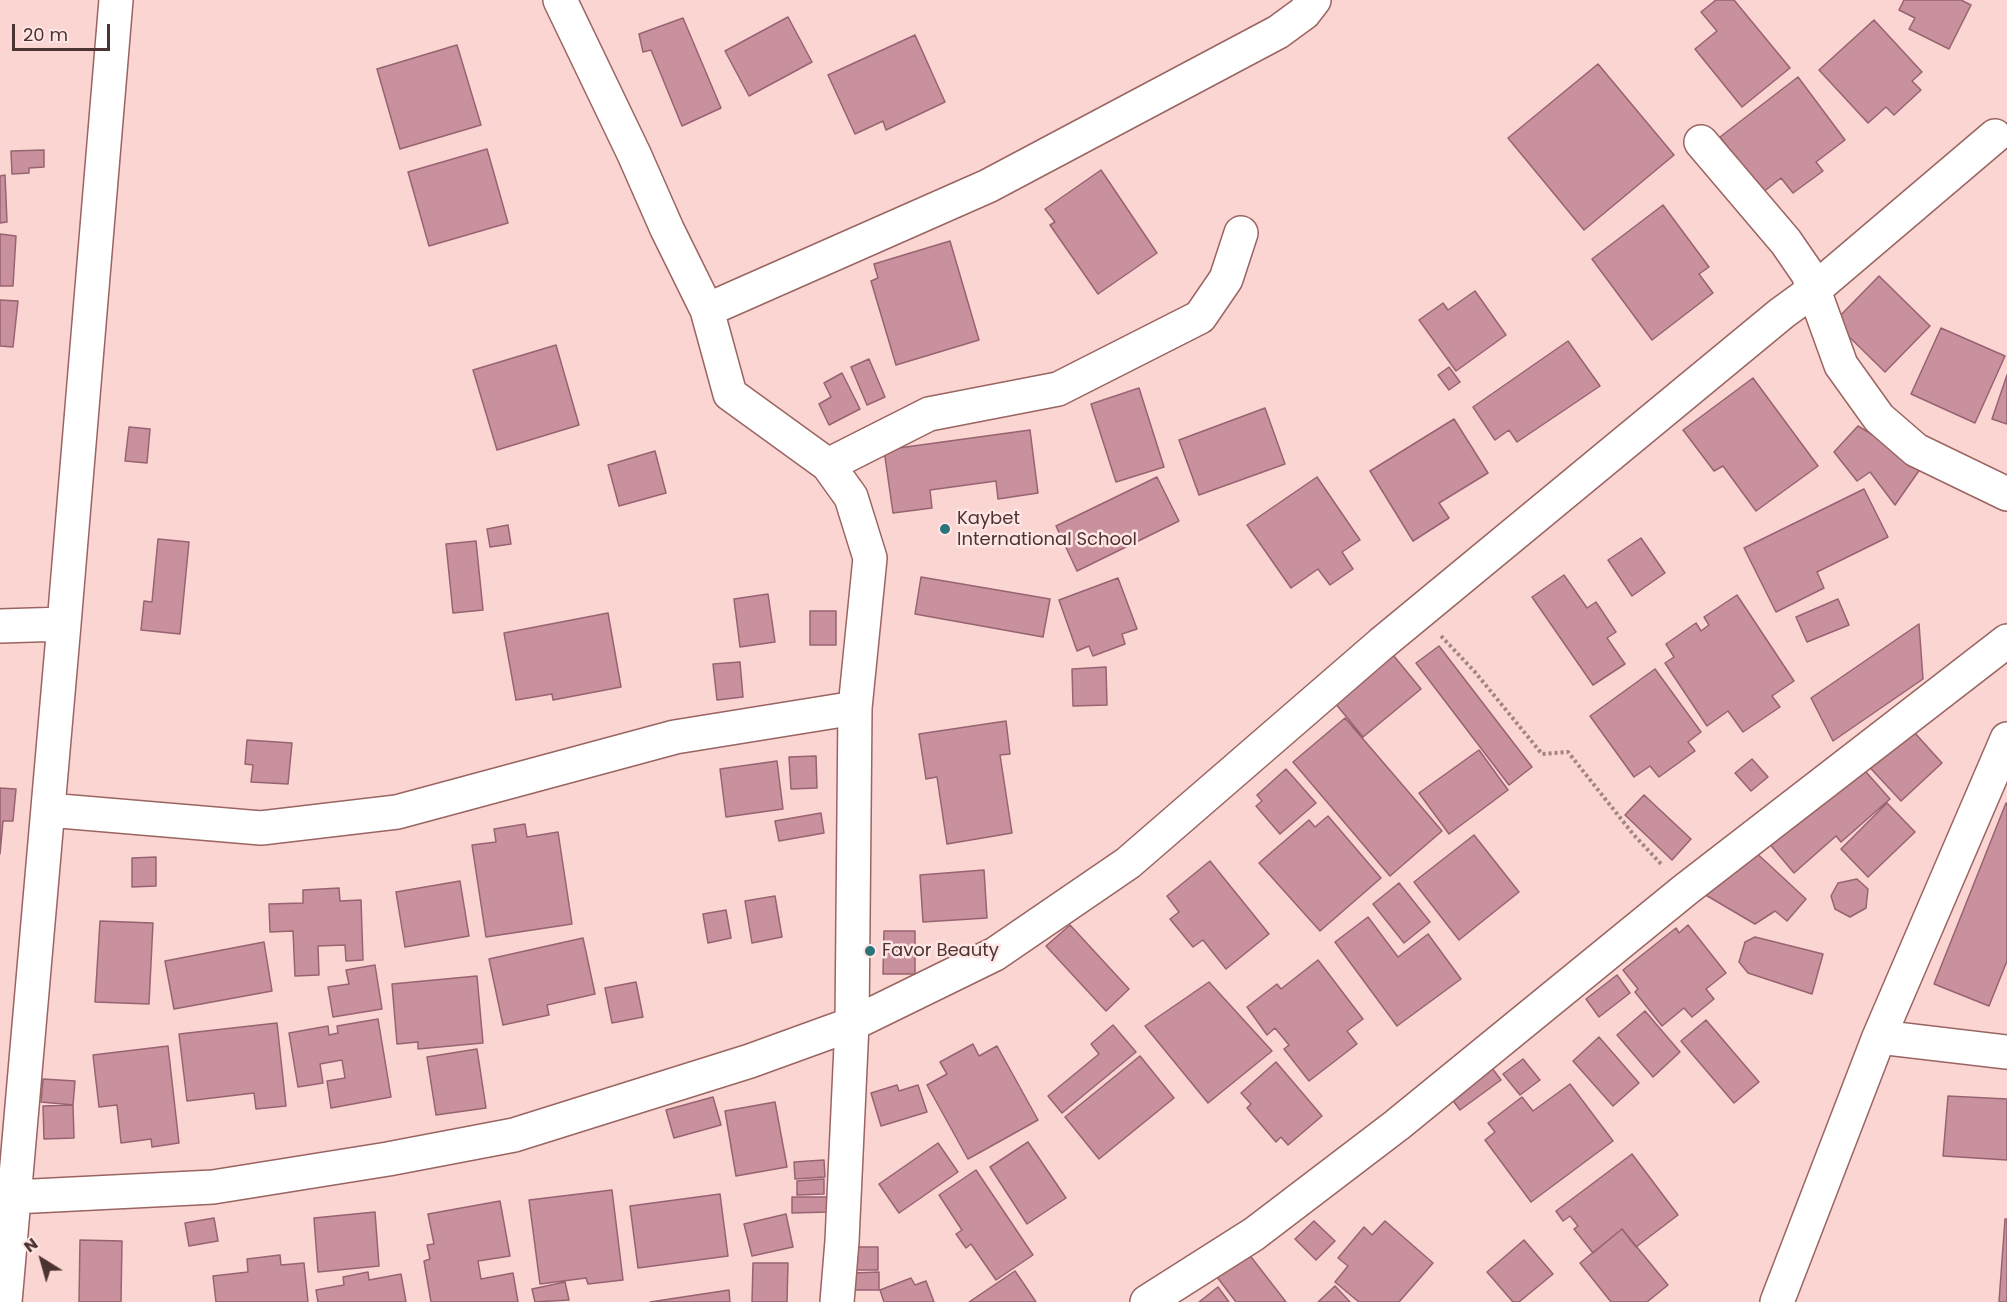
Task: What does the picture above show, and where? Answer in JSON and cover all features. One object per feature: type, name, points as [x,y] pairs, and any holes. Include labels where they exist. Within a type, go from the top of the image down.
[{"type":"street","points":[[5,1302],[116,0]]},
{"type":"street","points":[[560,0],[707,310],[730,393],[828,465],[851,497],[870,558],[855,708],[852,1024],[837,1302]]},
{"type":"street","points":[[707,310],[988,186],[1278,32],[1304,12],[1314,0]]},
{"type":"street","points":[[14,1197],[213,1187],[388,1159],[514,1135],[750,1061],[852,1024],[995,954],[1128,863],[1381,644],[1782,313],[1815,289],[1995,136]]},
{"type":"street","points":[[1701,142],[1786,242],[1808,274],[1841,365],[1879,418],[1916,450],[2007,494]]},
{"type":"street","points":[[828,465],[929,414],[1058,389],[1200,317],[1226,279],[1241,233]]},
{"type":"street","points":[[0,626],[64,624]]},
{"type":"street","points":[[1147,1302],[1254,1234],[1379,1138],[1685,890],[2007,641]]},
{"type":"street","points":[[48,810],[261,828],[397,812],[675,737],[855,708]]},
{"type":"street","points":[[1777,1302],[1879,1037],[2007,739]]},
{"type":"street","points":[[1879,1037],[2007,1052]]},
{"type":"path","points":[[1440,635],[1475,672],[1542,754],[1568,752],[1633,834],[1685,890]]},
{"type":"building","points":[[1716,0],[1734,0],[1790,68],[1742,107],[1695,49],[1717,31],[1701,12]]},
{"type":"building","points":[[1904,0],[1961,0],[1971,5],[1949,49],[1909,29],[1915,18],[1899,10]]},
{"type":"building","points":[[788,17],[812,62],[749,96],[725,51]]},
{"type":"building","points":[[683,18],[721,108],[682,126],[651,50],[643,52],[639,34]]},
{"type":"building","points":[[1874,20],[1922,72],[1912,81],[1921,90],[1894,115],[1886,107],[1868,123],[1819,70]]},
{"type":"building","points":[[915,35],[945,102],[886,130],[883,121],[855,134],[828,75]]},
{"type":"building","points":[[457,45],[481,125],[400,149],[377,69]]},
{"type":"building","points":[[1598,64],[1674,155],[1584,230],[1508,138]]},
{"type":"building","points":[[1798,77],[1845,140],[1816,162],[1823,171],[1793,193],[1781,178],[1762,193],[1720,137]]},
{"type":"building","points":[[487,149],[508,223],[429,246],[408,172]]},
{"type":"building","points":[[44,150],[44,167],[29,168],[29,173],[12,174],[11,151]]},
{"type":"building","points":[[1101,170],[1157,253],[1098,294],[1050,225],[1055,222],[1045,209]]},
{"type":"building","points":[[5,175],[7,222],[0,223],[0,176]]},
{"type":"building","points":[[1663,205],[1709,267],[1699,274],[1713,293],[1652,340],[1592,259]]},
{"type":"building","points":[[0,234],[16,236],[13,286],[0,286]]},
{"type":"building","points":[[950,241],[979,340],[896,365],[871,281],[878,278],[874,264]]},
{"type":"building","points":[[1879,276],[1930,326],[1885,372],[1834,322]]},
{"type":"building","points":[[1475,291],[1506,335],[1456,371],[1419,320],[1443,303],[1448,310]]},
{"type":"building","points":[[0,300],[18,301],[13,347],[0,346]]},
{"type":"building","points":[[1941,328],[2005,356],[1975,423],[1911,394]]},
{"type":"building","points":[[1568,341],[1600,386],[1517,442],[1509,430],[1495,440],[1473,407]]},
{"type":"building","points":[[556,345],[579,425],[497,450],[473,370]]},
{"type":"building","points":[[869,359],[885,397],[867,405],[851,367]]},
{"type":"building","points":[[1449,367],[1460,382],[1449,390],[1438,375]]},
{"type":"building","points":[[842,373],[860,409],[829,425],[819,404],[831,397],[824,383]]},
{"type":"building","points":[[2007,375],[2007,424],[1992,419]]},
{"type":"building","points":[[1753,378],[1818,466],[1756,511],[1723,466],[1714,471],[1683,430]]},
{"type":"building","points":[[1139,388],[1164,467],[1116,482],[1091,404]]},
{"type":"building","points":[[1265,408],[1285,464],[1199,495],[1179,440]]},
{"type":"building","points":[[1454,419],[1488,473],[1439,503],[1449,518],[1413,541],[1370,471]]},
{"type":"building","points":[[1858,426],[1923,465],[1895,505],[1870,472],[1857,481],[1834,452]]},
{"type":"building","points":[[129,427],[150,429],[147,463],[125,461]]},
{"type":"building","points":[[1030,430],[1038,493],[998,499],[996,481],[930,490],[932,508],[893,513],[884,450]]},
{"type":"building","points":[[655,451],[666,493],[619,506],[608,465]]},
{"type":"building","points":[[1157,477],[1179,521],[1077,571],[1056,526]]},
{"type":"building","points":[[1317,477],[1360,540],[1342,552],[1353,569],[1330,585],[1318,569],[1291,588],[1247,525]]},
{"type":"building","points":[[1864,489],[1888,537],[1817,572],[1824,588],[1776,612],[1744,548]]},
{"type":"building","points":[[508,525],[511,544],[490,547],[487,529]]},
{"type":"building","points":[[1641,538],[1665,573],[1632,596],[1608,560]]},
{"type":"building","points":[[158,539],[189,542],[180,634],[141,630],[144,601],[152,602]]},
{"type":"building","points":[[476,541],[483,610],[453,613],[446,544]]},
{"type":"building","points":[[1564,575],[1587,608],[1596,602],[1616,632],[1607,638],[1625,664],[1593,685],[1532,597]]},
{"type":"building","points":[[921,577],[1050,599],[1043,637],[915,614]]},
{"type":"building","points":[[1118,578],[1137,629],[1122,634],[1125,644],[1093,656],[1089,646],[1077,651],[1059,600]]},
{"type":"building","points":[[768,594],[775,642],[740,647],[734,599]]},
{"type":"building","points":[[1737,595],[1794,681],[1772,696],[1780,707],[1743,732],[1728,711],[1707,726],[1665,663],[1674,657],[1666,644],[1696,623],[1701,631],[1709,625],[1704,617]]},
{"type":"building","points":[[1838,599],[1849,625],[1807,642],[1796,617]]},
{"type":"building","points":[[810,611],[836,611],[836,645],[810,645]]},
{"type":"building","points":[[608,613],[621,687],[553,700],[552,694],[516,700],[504,633]]},
{"type":"building","points":[[1919,624],[1923,679],[1833,741],[1811,698]]},
{"type":"building","points":[[1439,646],[1532,767],[1509,785],[1416,663]]},
{"type":"building","points":[[1393,655],[1421,689],[1363,737],[1335,703]]},
{"type":"building","points":[[740,662],[743,697],[717,700],[713,664]]},
{"type":"building","points":[[1106,667],[1107,705],[1073,706],[1072,669]]},
{"type":"building","points":[[1655,669],[1701,732],[1688,742],[1695,751],[1659,777],[1650,766],[1634,777],[1590,716]]},
{"type":"building","points":[[1345,718],[1442,831],[1390,876],[1293,762]]},
{"type":"building","points":[[1006,721],[1010,754],[1000,755],[1012,833],[947,844],[937,777],[926,779],[919,734]]},
{"type":"building","points":[[1904,721],[1942,763],[1901,801],[1862,759]]},
{"type":"building","points":[[247,740],[292,743],[288,784],[251,782],[253,765],[245,764]]},
{"type":"building","points":[[1479,750],[1508,790],[1449,834],[1419,793]]},
{"type":"building","points":[[816,756],[817,788],[791,789],[789,757]]},
{"type":"building","points":[[1752,759],[1768,777],[1751,791],[1735,773]]},
{"type":"building","points":[[777,761],[783,809],[726,817],[720,769]]},
{"type":"building","points":[[1858,763],[1890,799],[1841,842],[1836,836],[1794,873],[1768,842]]},
{"type":"building","points":[[1286,769],[1316,803],[1280,834],[1256,806],[1262,801],[1257,795]]},
{"type":"building","points":[[0,788],[16,789],[13,821],[3,821],[0,854]]},
{"type":"building","points":[[1644,795],[1691,839],[1672,860],[1625,815]]},
{"type":"building","points":[[1887,803],[1915,832],[1868,877],[1841,849]]},
{"type":"building","points":[[2006,803],[2007,961],[1989,1006],[1934,984]]},
{"type":"building","points":[[821,813],[824,833],[779,841],[775,821]]},
{"type":"building","points":[[1328,816],[1381,878],[1320,931],[1259,863],[1309,820],[1315,827]]},
{"type":"building","points":[[525,824],[527,837],[558,832],[572,924],[486,937],[472,845],[496,842],[494,829]]},
{"type":"building","points":[[1474,835],[1519,892],[1459,940],[1414,882]]},
{"type":"building","points":[[1751,848],[1806,899],[1787,921],[1775,911],[1755,924],[1704,894]]},
{"type":"building","points":[[156,857],[156,886],[132,887],[132,858]]},
{"type":"building","points":[[1210,861],[1269,934],[1226,969],[1203,940],[1193,947],[1170,919],[1179,912],[1167,896]]},
{"type":"building","points":[[984,870],[987,918],[923,922],[920,875]]},
{"type":"building","points":[[1857,879],[1868,889],[1866,908],[1850,917],[1835,909],[1831,896],[1838,883]]},
{"type":"building","points":[[460,881],[469,936],[405,947],[396,892]]},
{"type":"building","points":[[1399,883],[1430,922],[1404,943],[1373,904]]},
{"type":"building","points":[[339,888],[340,901],[361,900],[363,960],[346,961],[345,945],[318,946],[319,975],[295,976],[293,931],[270,932],[269,904],[303,903],[303,890]]},
{"type":"building","points":[[775,896],[782,937],[752,943],[745,901]]},
{"type":"building","points":[[726,910],[731,938],[708,943],[703,914]]},
{"type":"building","points":[[1368,917],[1398,957],[1428,934],[1461,979],[1397,1026],[1335,942]]},
{"type":"building","points":[[100,921],[153,923],[149,1004],[95,1002]]},
{"type":"building","points":[[1070,925],[1129,989],[1106,1011],[1046,946]]},
{"type":"building","points":[[1688,925],[1726,973],[1706,989],[1714,999],[1692,1017],[1684,1008],[1662,1026],[1635,992],[1638,989],[1623,970],[1676,928],[1679,933]]},
{"type":"building","points":[[884,931],[915,931],[915,974],[883,974]]},
{"type":"building","points":[[1755,937],[1823,954],[1812,994],[1748,973],[1739,962],[1745,942]]},
{"type":"building","points":[[583,938],[595,994],[547,1005],[549,1015],[503,1025],[489,959]]},
{"type":"building","points":[[264,942],[272,991],[174,1009],[165,961]]},
{"type":"building","points":[[1318,960],[1363,1019],[1347,1031],[1357,1044],[1309,1081],[1284,1049],[1289,1045],[1275,1028],[1267,1035],[1247,1007],[1277,984],[1281,989]]},
{"type":"building","points":[[375,965],[382,1009],[333,1017],[328,987],[349,984],[346,970]]},
{"type":"building","points":[[1617,975],[1630,993],[1599,1017],[1586,999]]},
{"type":"building","points":[[477,976],[483,1043],[418,1049],[418,1042],[397,1044],[392,984]]},
{"type":"building","points":[[636,982],[643,1017],[612,1023],[605,988]]},
{"type":"building","points":[[1209,982],[1272,1051],[1208,1103],[1145,1026]]},
{"type":"building","points":[[1645,1011],[1680,1052],[1653,1077],[1617,1035]]},
{"type":"building","points":[[378,1019],[391,1097],[331,1108],[327,1081],[345,1078],[342,1060],[320,1064],[323,1083],[298,1087],[289,1033],[328,1026],[329,1035],[338,1033],[337,1026]]},
{"type":"building","points":[[1706,1020],[1759,1082],[1734,1103],[1681,1041]]},
{"type":"building","points":[[277,1023],[286,1106],[256,1109],[254,1093],[187,1101],[179,1034]]},
{"type":"building","points":[[1113,1025],[1136,1052],[1062,1113],[1048,1096],[1099,1054],[1091,1044]]},
{"type":"building","points":[[1599,1037],[1639,1083],[1613,1106],[1573,1061]]},
{"type":"building","points":[[973,1044],[979,1056],[997,1046],[1038,1120],[968,1159],[927,1085],[947,1074],[940,1062]]},
{"type":"building","points":[[168,1046],[179,1143],[152,1147],[151,1139],[121,1143],[117,1105],[99,1107],[93,1055]]},
{"type":"building","points":[[477,1049],[486,1108],[436,1115],[427,1057]]},
{"type":"building","points":[[1140,1056],[1174,1098],[1099,1159],[1065,1117]]},
{"type":"building","points":[[1523,1059],[1540,1080],[1520,1095],[1503,1074]]},
{"type":"building","points":[[1486,1060],[1501,1080],[1460,1110],[1445,1090]]},
{"type":"building","points":[[1276,1062],[1322,1116],[1288,1145],[1281,1137],[1276,1142],[1247,1108],[1251,1104],[1241,1093]]},
{"type":"building","points":[[43,1079],[75,1081],[73,1105],[41,1102]]},
{"type":"building","points":[[1570,1084],[1613,1141],[1531,1202],[1485,1140],[1495,1132],[1488,1123],[1522,1097],[1533,1111]]},
{"type":"building","points":[[897,1085],[899,1091],[918,1085],[927,1112],[881,1126],[871,1093]]},
{"type":"building","points":[[1948,1096],[2007,1099],[2007,1160],[1943,1156]]},
{"type":"building","points":[[713,1097],[721,1125],[674,1138],[666,1110]]},
{"type":"building","points":[[775,1102],[787,1167],[736,1176],[725,1111]]},
{"type":"building","points":[[73,1105],[74,1138],[44,1139],[43,1106]]},
{"type":"building","points":[[1028,1142],[1066,1198],[1027,1224],[990,1167]]},
{"type":"building","points":[[938,1143],[958,1172],[899,1213],[879,1184]]},
{"type":"building","points":[[1632,1154],[1678,1215],[1636,1247],[1622,1229],[1593,1253],[1574,1229],[1578,1226],[1570,1216],[1563,1221],[1556,1211]]},
{"type":"building","points":[[824,1160],[825,1177],[795,1179],[794,1162]]},
{"type":"building","points":[[976,1170],[1033,1255],[996,1280],[971,1244],[966,1248],[956,1234],[962,1230],[939,1195]]},
{"type":"building","points":[[824,1179],[824,1194],[797,1195],[797,1181]]},
{"type":"building","points":[[612,1190],[623,1280],[588,1284],[586,1278],[540,1284],[529,1200]]},
{"type":"building","points":[[720,1194],[728,1256],[638,1268],[630,1206]]},
{"type":"building","points":[[792,1197],[828,1197],[828,1212],[792,1213]]},
{"type":"building","points":[[500,1201],[510,1256],[478,1261],[481,1279],[513,1273],[518,1302],[431,1302],[424,1261],[430,1259],[427,1245],[434,1244],[428,1214]]},
{"type":"building","points":[[375,1212],[379,1266],[318,1272],[314,1218]]},
{"type":"building","points":[[786,1214],[793,1247],[752,1256],[744,1224]]},
{"type":"building","points":[[214,1218],[218,1241],[189,1246],[185,1223]]},
{"type":"building","points":[[2005,1219],[2007,1219],[2007,1302],[1999,1302]]},
{"type":"building","points":[[1314,1221],[1335,1241],[1316,1260],[1295,1239]]},
{"type":"building","points":[[1385,1221],[1433,1263],[1399,1302],[1359,1302],[1335,1282],[1348,1266],[1338,1258],[1364,1227],[1372,1235]]},
{"type":"building","points":[[1622,1229],[1668,1285],[1647,1302],[1611,1302],[1580,1263]]},
{"type":"building","points":[[80,1240],[122,1241],[121,1302],[79,1302]]},
{"type":"building","points":[[1524,1240],[1553,1274],[1519,1302],[1513,1302],[1487,1272]]},
{"type":"building","points":[[855,1247],[878,1247],[878,1270],[855,1270]]},
{"type":"building","points":[[1248,1253],[1286,1302],[1236,1302],[1217,1277]]},
{"type":"building","points":[[280,1255],[281,1265],[304,1263],[308,1302],[216,1302],[213,1276],[248,1272],[247,1259]]},
{"type":"building","points":[[753,1263],[788,1263],[787,1302],[752,1302]]},
{"type":"building","points":[[1015,1271],[1036,1302],[969,1302]]},
{"type":"building","points":[[368,1272],[369,1280],[401,1274],[406,1302],[318,1302],[316,1290],[344,1285],[343,1277]]},
{"type":"building","points":[[879,1272],[879,1290],[853,1290],[853,1273]]},
{"type":"building","points":[[911,1278],[915,1285],[926,1281],[934,1302],[884,1302],[880,1290]]},
{"type":"building","points":[[565,1282],[569,1300],[535,1302],[532,1289]]},
{"type":"building","points":[[1335,1286],[1350,1302],[1318,1302]]},
{"type":"building","points":[[1218,1287],[1229,1302],[1199,1302]]},
{"type":"building","points":[[729,1290],[730,1302],[650,1302]]},
{"type":"place","name":"Kaybet International School","points":[[945,529]]},
{"type":"place","name":"Favor Beauty","points":[[870,951]]}]
